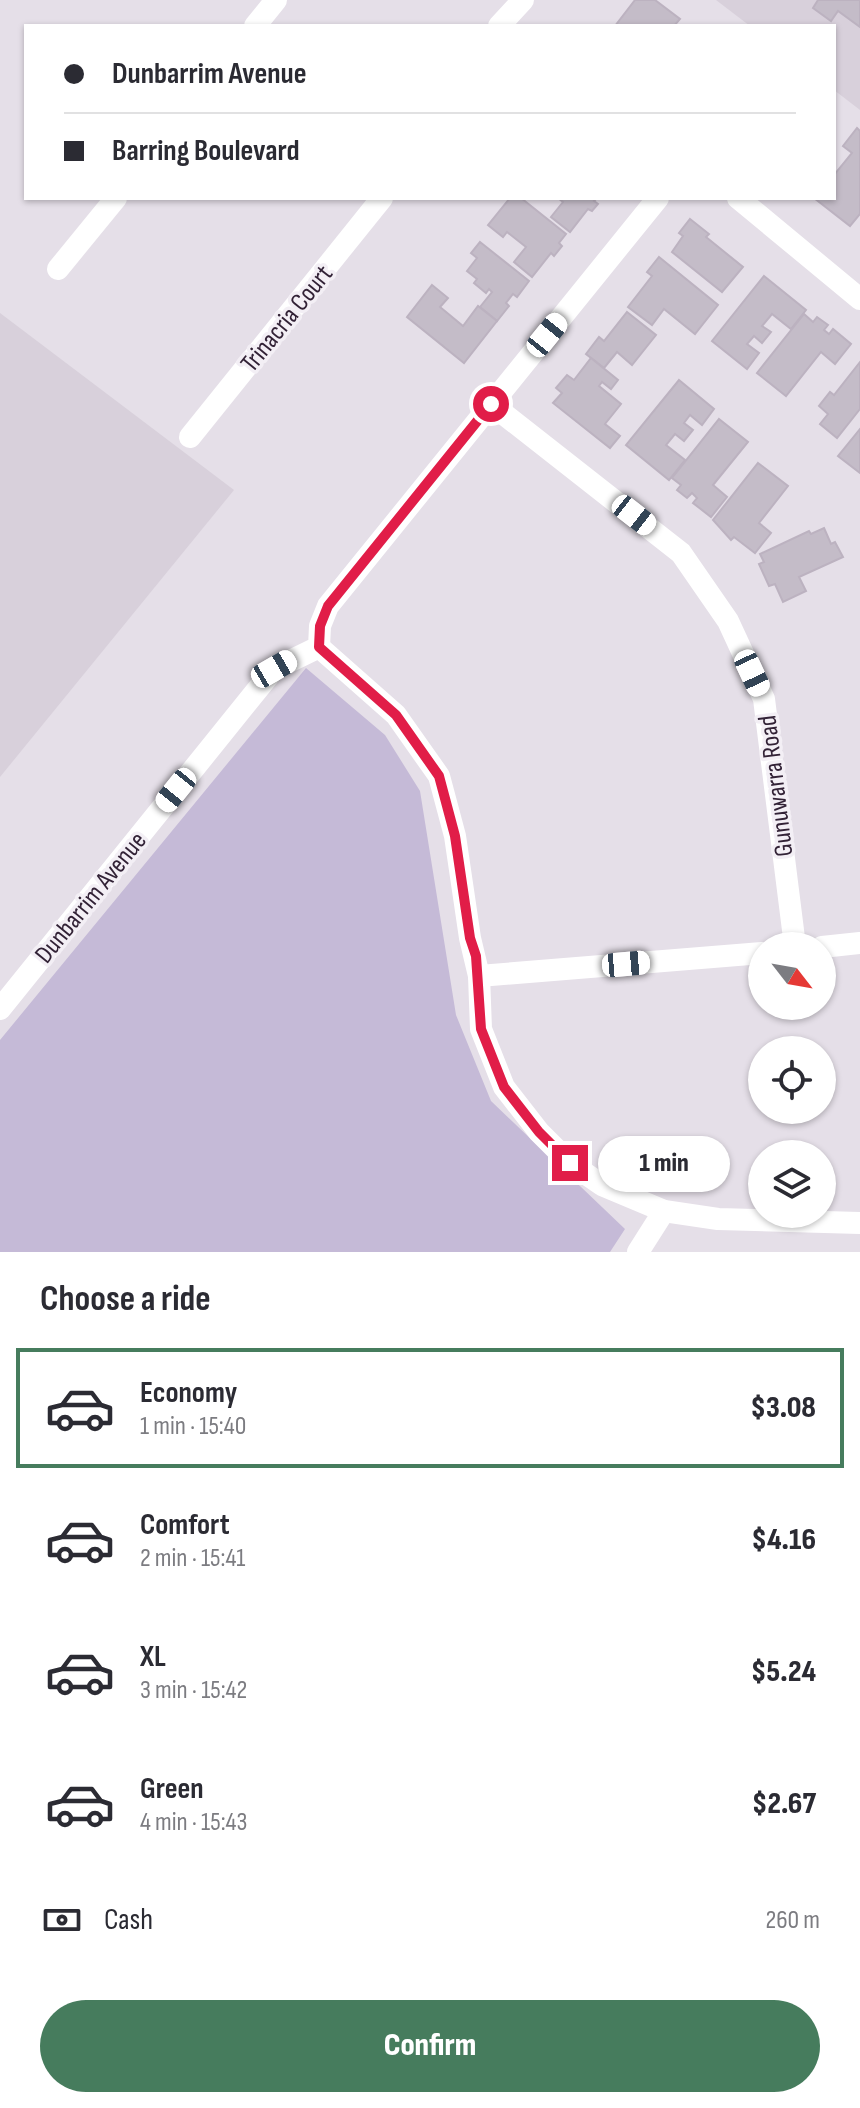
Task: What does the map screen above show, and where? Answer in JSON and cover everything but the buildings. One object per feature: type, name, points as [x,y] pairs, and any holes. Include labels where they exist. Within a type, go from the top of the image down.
[{"type":"street","points":[[257,24],[276,0]]},
{"type":"street","points":[[501,24],[523,0]]},
{"type":"street","points":[[58,269],[114,200]]},
{"type":"street","name":"Trinacria Court","points":[[190,437],[380,200]]},
{"type":"street","points":[[656,200],[328,606],[320,626],[319,647],[396,715],[439,776],[455,836],[470,938],[479,976],[481,1029],[504,1087],[539,1132],[570,1163],[602,1185],[664,1211],[718,1219],[860,1223]]},
{"type":"street","points":[[740,200],[860,299]]},
{"type":"street","name":"Gunuwarra Road","points":[[491,404],[681,553],[728,621],[764,699],[793,932]]},
{"type":"street","name":"Dunbarrim Avenue","points":[[0,1009],[274,669],[319,647]]},
{"type":"street","points":[[836,946],[860,943]]},
{"type":"street","points":[[479,976],[748,954]]},
{"type":"street","points":[[638,1252],[664,1211]]},
{"type":"shaded area","points":[[716,0],[860,0],[860,110],[836,92],[836,24],[747,24]]},
{"type":"shaded area","points":[[0,313],[234,490],[0,777]]},
{"type":"shaded area","points":[[306,668],[385,735],[420,791],[456,1015],[491,1101],[625,1229],[610,1252],[0,1252],[0,1040]]},
{"type":"route","points":[[491,404],[328,606],[320,626],[319,647],[396,715],[439,776],[455,836],[470,938],[476,956],[482,1003],[481,1029],[504,1087],[539,1132],[570,1163]]}]
